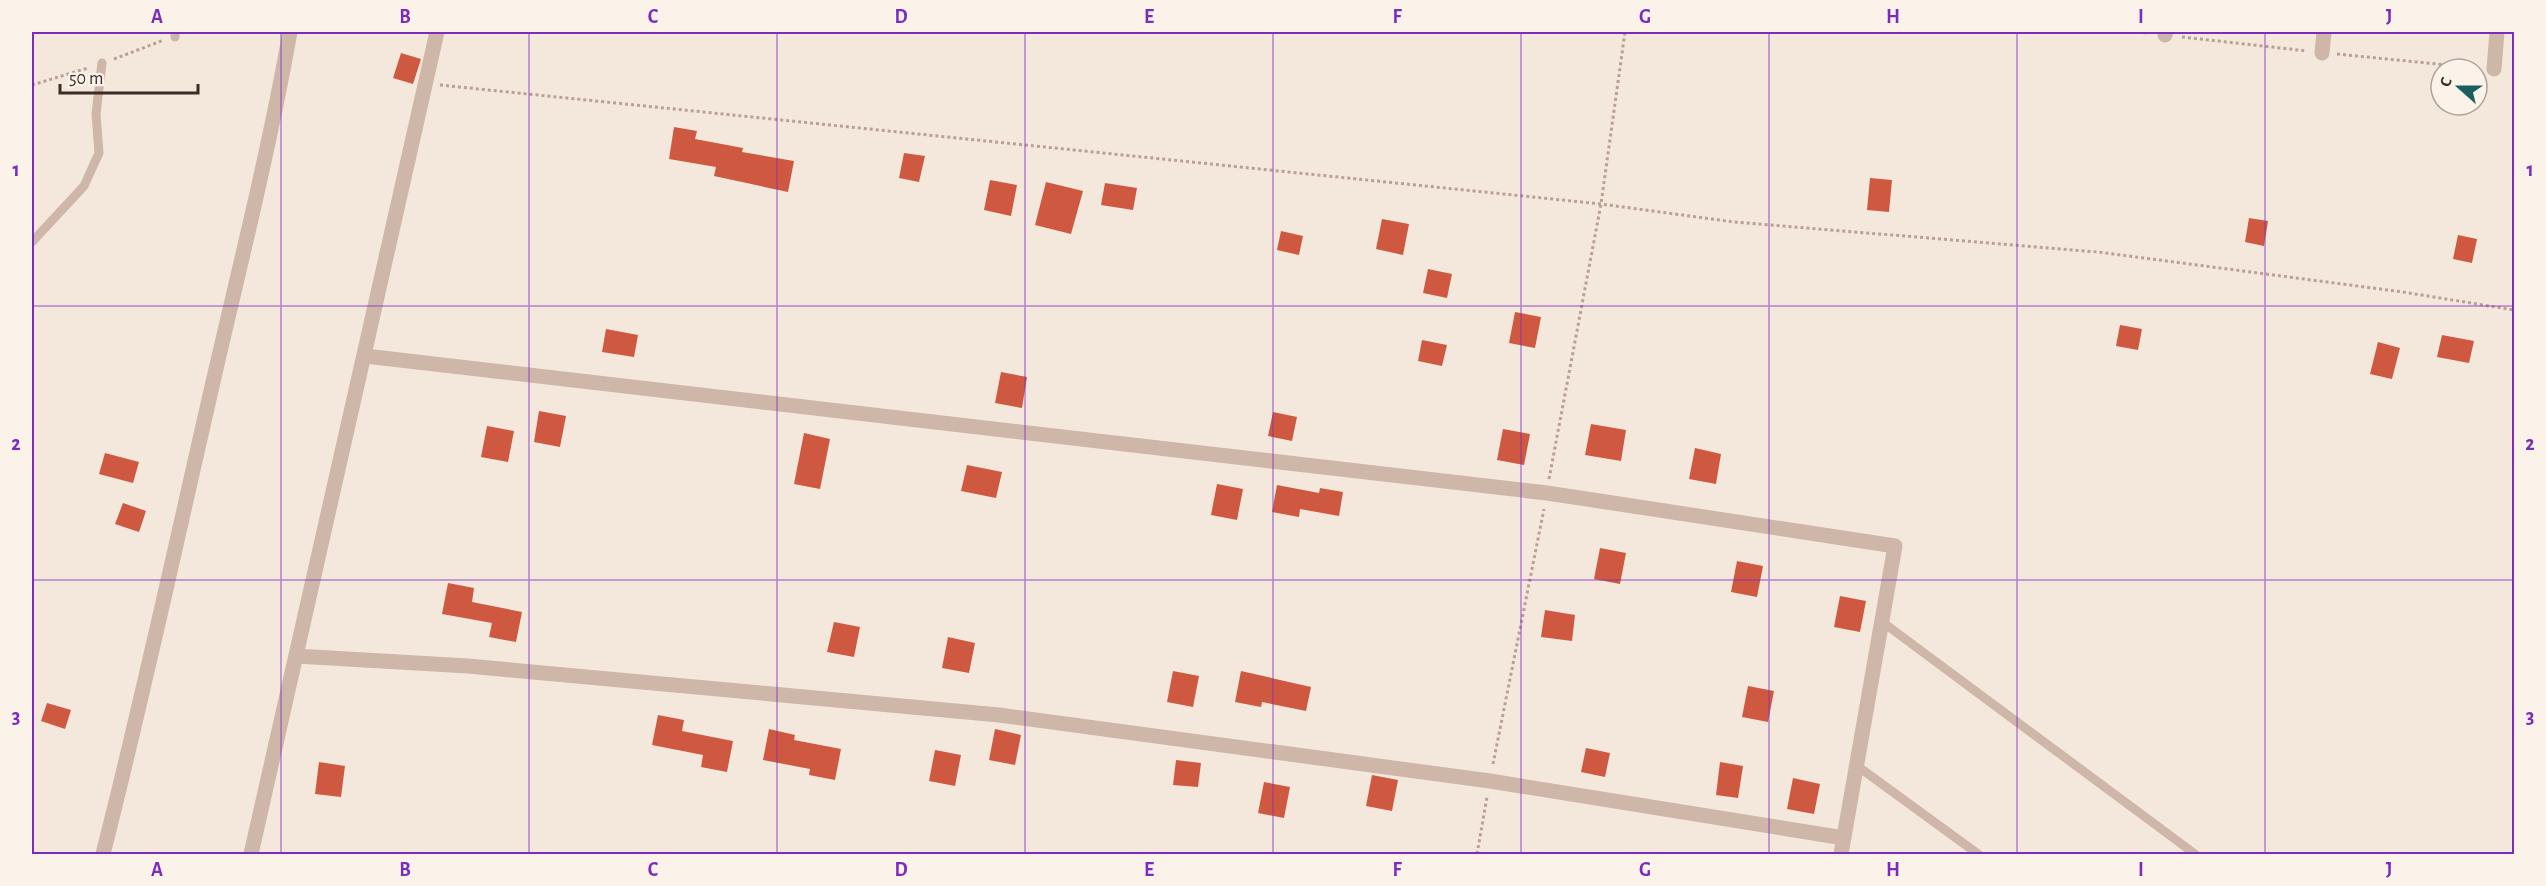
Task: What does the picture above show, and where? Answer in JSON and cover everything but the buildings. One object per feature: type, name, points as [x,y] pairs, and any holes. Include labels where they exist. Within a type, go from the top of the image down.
[{"type":"street","points":[[104,855],[168,590],[213,383],[270,144],[290,32]]},
{"type":"street","points":[[251,855],[437,32]]},
{"type":"street","points":[[2322,53],[2324,32]]},
{"type":"street","points":[[2494,69],[2497,32]]},
{"type":"street","points":[[365,356],[1547,493],[1895,546],[1841,855]]},
{"type":"street","points":[[296,656],[468,666],[999,716],[1490,781],[1844,838]]},
{"type":"lane","points":[[32,242],[84,186],[99,153],[96,114],[102,63]]},
{"type":"lane","points":[[1881,621],[2195,855]]},
{"type":"lane","points":[[1856,765],[1978,855]]},
{"type":"path","points":[[1477,855],[1601,204],[1625,32]]},
{"type":"path","points":[[426,84],[1601,204],[1734,222],[2098,252],[2403,292],[2514,310]]}]
